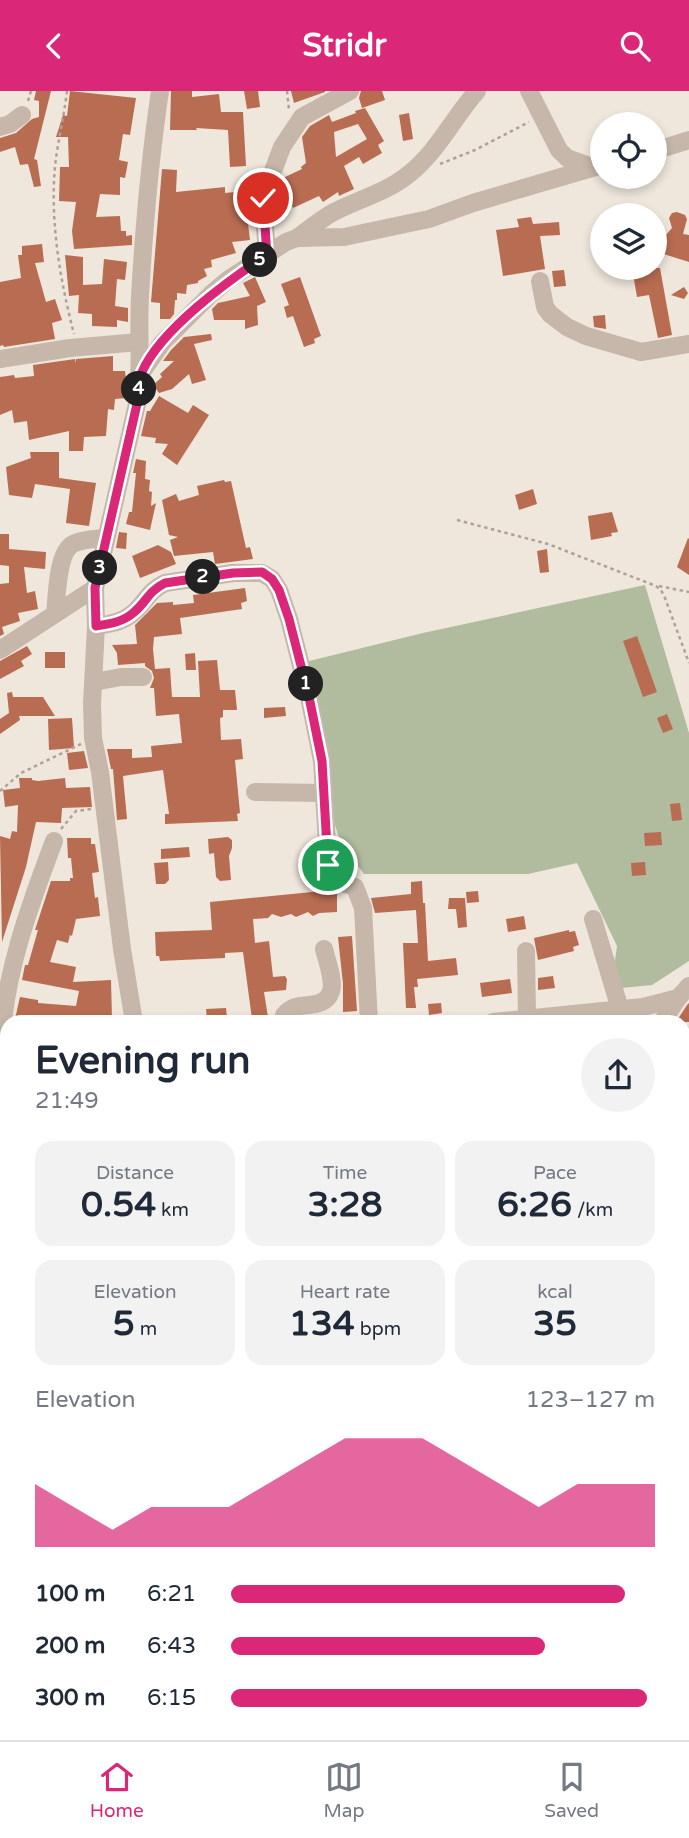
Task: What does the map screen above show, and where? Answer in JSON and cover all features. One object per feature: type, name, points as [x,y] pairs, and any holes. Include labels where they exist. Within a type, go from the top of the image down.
[{"type":"street","points":[[133,1015],[105,807],[93,739],[95,588],[137,404],[141,373],[140,296],[160,91]]},
{"type":"street","points":[[267,255],[263,198],[282,146],[302,117],[351,91]]},
{"type":"street","points":[[141,373],[162,343],[229,279],[286,242],[297,238],[330,214],[381,192],[411,173],[449,131],[477,91]]},
{"type":"street","points":[[528,91],[567,158],[590,164]]},
{"type":"street","points":[[0,127],[10,124],[22,115]]},
{"type":"street","points":[[667,147],[689,140]]},
{"type":"street","points":[[297,238],[344,237],[429,219],[590,168]]},
{"type":"street","points":[[540,281],[545,307],[550,314],[586,336],[641,352],[689,344]]},
{"type":"street","points":[[0,359],[77,347],[139,342]]},
{"type":"street","points":[[55,614],[60,568],[69,545],[106,538]]},
{"type":"street","points":[[96,626],[127,618],[136,611],[144,598],[165,583],[248,572],[262,572],[272,579],[279,590],[289,619],[322,761],[329,876],[355,887],[363,908],[369,1015]]},
{"type":"street","points":[[0,650],[95,588]]},
{"type":"street","points":[[94,682],[121,677],[143,677]]},
{"type":"street","points":[[255,792],[324,793]]},
{"type":"street","points":[[2,1015],[13,965],[54,841]]},
{"type":"street","points":[[593,919],[620,1009]]},
{"type":"street","points":[[284,1015],[294,1006],[319,1004],[328,998],[332,983],[324,949]]},
{"type":"street","points":[[526,951],[527,1015]]},
{"type":"street","points":[[558,1015],[643,1007],[683,992]]},
{"type":"street","points":[[667,1015],[683,992]]},
{"type":"path","points":[[67,91],[55,167],[56,230],[64,297],[77,347]]},
{"type":"path","points":[[436,165],[475,150],[540,115]]},
{"type":"path","points":[[457,520],[548,544],[656,586],[689,592]]},
{"type":"path","points":[[656,586],[661,590],[689,663]]},
{"type":"path","points":[[0,791],[21,773],[93,739]]},
{"type":"path","points":[[54,841],[64,822],[76,811],[105,807]]},
{"type":"green space","points":[[645,585],[689,733],[689,961],[652,985],[611,989],[617,946],[577,863],[528,874],[364,874],[341,844],[318,772],[293,665],[423,633]]},
{"type":"building","points":[[36,91],[51,91],[34,159],[37,160],[41,186],[34,187],[28,164],[20,165],[15,147],[0,152],[0,138],[16,133],[32,119],[39,117],[39,101],[34,100]]},
{"type":"building","points":[[70,91],[136,98],[130,135],[123,134],[119,160],[128,162],[125,178],[120,177],[120,195],[100,194],[96,217],[120,216],[121,231],[126,231],[126,236],[132,235],[132,245],[74,249],[72,231],[76,202],[59,201],[60,167],[69,167],[68,137],[56,137],[63,115],[67,116]]},
{"type":"building","points":[[171,91],[192,91],[192,97],[219,94],[221,112],[243,112],[246,166],[230,167],[228,130],[170,130]]},
{"type":"building","points":[[244,91],[258,91],[260,107],[247,109]]},
{"type":"building","points":[[291,91],[325,91],[325,92],[294,103]]},
{"type":"building","points":[[361,91],[382,91],[385,100],[362,108],[359,98]]},
{"type":"building","points":[[365,108],[384,141],[378,145],[382,153],[363,164],[359,157],[344,166],[354,189],[339,196],[338,192],[323,202],[319,196],[293,208],[292,205],[286,208],[278,191],[283,178],[302,169],[306,163],[302,137],[310,126],[329,115],[332,122],[356,113],[355,111]],"holes":[[[358,124],[367,139],[336,157],[334,132]]]},
{"type":"building","points":[[409,113],[413,139],[403,141],[399,115]]},
{"type":"building","points":[[162,169],[177,170],[176,192],[225,187],[225,193],[244,191],[250,240],[232,242],[236,253],[211,260],[212,267],[204,269],[207,276],[198,283],[187,285],[186,294],[177,293],[174,314],[170,319],[160,319],[160,303],[151,302]]},
{"type":"building","points":[[672,213],[685,215],[687,219],[683,234],[689,235],[689,262],[667,255],[667,234],[672,228],[669,218]]},
{"type":"building","points":[[531,217],[533,224],[559,222],[560,235],[540,236],[545,269],[503,276],[496,230],[519,227],[517,219]]},
{"type":"building","points":[[42,244],[44,262],[35,263],[46,302],[55,299],[62,320],[52,323],[55,339],[0,346],[0,282],[21,278],[18,255],[22,255],[22,246]]},
{"type":"building","points":[[65,255],[83,257],[83,285],[102,284],[104,259],[127,262],[125,280],[117,279],[115,306],[128,308],[128,322],[117,320],[117,327],[92,326],[92,314],[78,313],[79,295],[69,296]]},
{"type":"building","points":[[564,270],[566,286],[554,287],[552,271]]},
{"type":"building","points":[[255,277],[266,302],[257,306],[258,325],[245,329],[245,320],[214,320],[212,309],[218,303],[250,296],[243,283]]},
{"type":"building","points":[[300,277],[321,336],[314,339],[315,343],[304,347],[293,316],[287,318],[284,307],[289,305],[281,284]]},
{"type":"building","points":[[634,280],[662,280],[672,335],[658,338],[649,295],[637,297]]},
{"type":"building","points":[[684,287],[688,293],[684,299],[671,295]]},
{"type":"building","points":[[605,315],[606,329],[594,327],[593,316]]},
{"type":"building","points":[[211,334],[212,340],[194,344],[206,380],[192,384],[189,374],[172,389],[159,393],[153,385],[174,361],[163,361],[171,350],[184,337]]},
{"type":"building","points":[[113,356],[113,371],[125,371],[128,379],[126,398],[115,399],[114,410],[108,409],[106,436],[84,437],[83,451],[69,451],[69,431],[29,440],[27,421],[14,423],[12,410],[0,415],[0,377],[34,376],[33,365],[75,359],[76,363],[76,359]]},
{"type":"building","points":[[159,396],[188,413],[193,405],[209,415],[177,465],[162,454],[168,444],[155,443],[156,438],[141,436],[147,411],[150,411]]},
{"type":"building","points":[[30,452],[59,452],[59,478],[96,483],[89,526],[66,523],[70,489],[35,484],[32,498],[9,495],[6,467],[31,458]]},
{"type":"building","points":[[136,459],[146,461],[145,479],[150,480],[151,506],[156,503],[150,530],[126,524],[129,512],[132,512]]},
{"type":"building","points":[[231,481],[246,548],[250,547],[253,559],[215,564],[213,552],[174,556],[170,540],[178,537],[169,535],[162,500],[176,494],[179,501],[199,495],[197,486]]},
{"type":"building","points":[[533,489],[537,504],[519,510],[515,495]]},
{"type":"building","points":[[612,512],[618,532],[611,533],[612,536],[591,540],[588,516]]},
{"type":"building","points":[[119,532],[127,533],[126,549],[116,548]]},
{"type":"building","points":[[0,534],[9,534],[9,549],[46,552],[45,569],[24,567],[27,593],[35,591],[38,609],[18,613],[20,621],[2,627],[4,634],[0,636],[0,584],[9,583],[9,566],[0,565]]},
{"type":"building","points":[[689,539],[689,575],[677,567]]},
{"type":"building","points":[[158,545],[171,552],[176,564],[140,578],[132,556]]},
{"type":"building","points":[[547,549],[549,572],[540,573],[537,551]]},
{"type":"building","points":[[245,588],[247,601],[241,603],[242,609],[180,618],[182,634],[154,637],[153,649],[155,669],[170,668],[172,697],[200,697],[198,661],[217,660],[220,690],[235,690],[237,710],[223,710],[223,717],[220,718],[221,740],[241,739],[243,759],[235,760],[240,813],[237,814],[238,821],[165,824],[165,814],[169,814],[163,770],[123,776],[127,819],[117,820],[113,769],[107,749],[132,749],[132,758],[152,757],[151,746],[182,743],[179,714],[156,716],[154,688],[150,688],[154,678],[152,671],[145,663],[118,665],[117,653],[112,645],[137,644],[135,625],[157,603],[194,603],[193,595]]},
{"type":"building","points":[[637,636],[657,692],[643,697],[623,641]]},
{"type":"building","points":[[27,646],[32,654],[21,661],[24,666],[0,679],[0,661]]},
{"type":"building","points":[[45,652],[65,652],[65,668],[45,668]]},
{"type":"building","points":[[195,653],[196,670],[186,670],[185,654]]},
{"type":"building","points":[[12,692],[13,697],[43,697],[55,716],[19,716],[20,720],[0,734],[0,719],[9,713],[7,693]]},
{"type":"building","points":[[285,707],[286,716],[264,718],[264,708]]},
{"type":"building","points":[[667,714],[673,729],[663,733],[657,718]]},
{"type":"building","points":[[72,718],[74,748],[49,750],[48,719]]},
{"type":"building","points":[[84,751],[88,768],[69,770],[67,753]]},
{"type":"building","points":[[19,778],[38,781],[65,778],[66,788],[90,787],[92,807],[62,808],[61,823],[36,822],[26,867],[2,942],[0,836],[10,839],[12,831],[17,832],[18,805],[5,807],[3,790],[20,788]]},
{"type":"building","points":[[680,803],[682,820],[672,821],[670,804]]},
{"type":"building","points":[[661,832],[662,845],[645,846],[644,833]]},
{"type":"building","points":[[228,837],[232,840],[229,856],[231,880],[220,881],[216,877],[214,853],[209,854],[208,839]]},
{"type":"building","points":[[67,838],[91,838],[91,844],[95,844],[99,872],[92,873],[100,916],[76,919],[68,943],[57,940],[50,962],[76,967],[73,982],[111,980],[112,1015],[16,1015],[20,997],[38,1000],[38,1003],[76,1006],[79,991],[22,980],[51,881],[70,881],[70,878],[73,878],[71,858],[68,858]]},
{"type":"building","points":[[189,847],[190,857],[161,859],[161,849]]},
{"type":"building","points":[[168,862],[169,880],[165,884],[156,884],[154,863]]},
{"type":"building","points":[[645,862],[646,875],[632,876],[631,863]]},
{"type":"building","points":[[422,881],[428,961],[456,958],[458,975],[417,979],[418,987],[414,987],[416,1008],[406,1008],[403,943],[418,943],[416,910],[375,913],[371,898],[411,894],[411,882]]},
{"type":"building","points":[[478,891],[479,902],[467,903],[466,892]]},
{"type":"building","points":[[312,892],[337,893],[337,912],[313,916],[308,912],[296,917],[291,914],[281,917],[272,914],[268,918],[253,919],[255,943],[269,941],[273,977],[285,976],[287,979],[286,990],[264,992],[268,1015],[251,1015],[243,952],[225,953],[225,958],[160,961],[159,956],[156,956],[155,932],[212,930],[210,902]]},
{"type":"building","points":[[449,898],[465,898],[467,927],[458,928],[456,909],[448,909]]},
{"type":"building","points":[[524,916],[526,929],[508,932],[506,919]]},
{"type":"building","points":[[575,931],[579,945],[573,947],[574,951],[538,960],[534,938]]},
{"type":"building","points":[[352,936],[357,1011],[343,1012],[338,937]]},
{"type":"building","points":[[553,976],[555,988],[538,990],[538,978]]},
{"type":"building","points":[[510,979],[512,993],[482,997],[480,983]]},
{"type":"building","points":[[441,1003],[442,1013],[429,1015],[428,1004]]},
{"type":"building","points":[[689,1003],[689,1015],[681,1015]]},
{"type":"building","points":[[226,1008],[227,1015],[207,1015],[206,1009]]},
{"type":"route","points":[[263,198],[267,255],[211,294],[162,343],[141,373],[137,404],[95,588],[96,626],[127,618],[136,611],[144,598],[165,583],[248,572],[262,572],[272,579],[279,590],[289,619],[318,737],[322,761],[328,865]]}]
